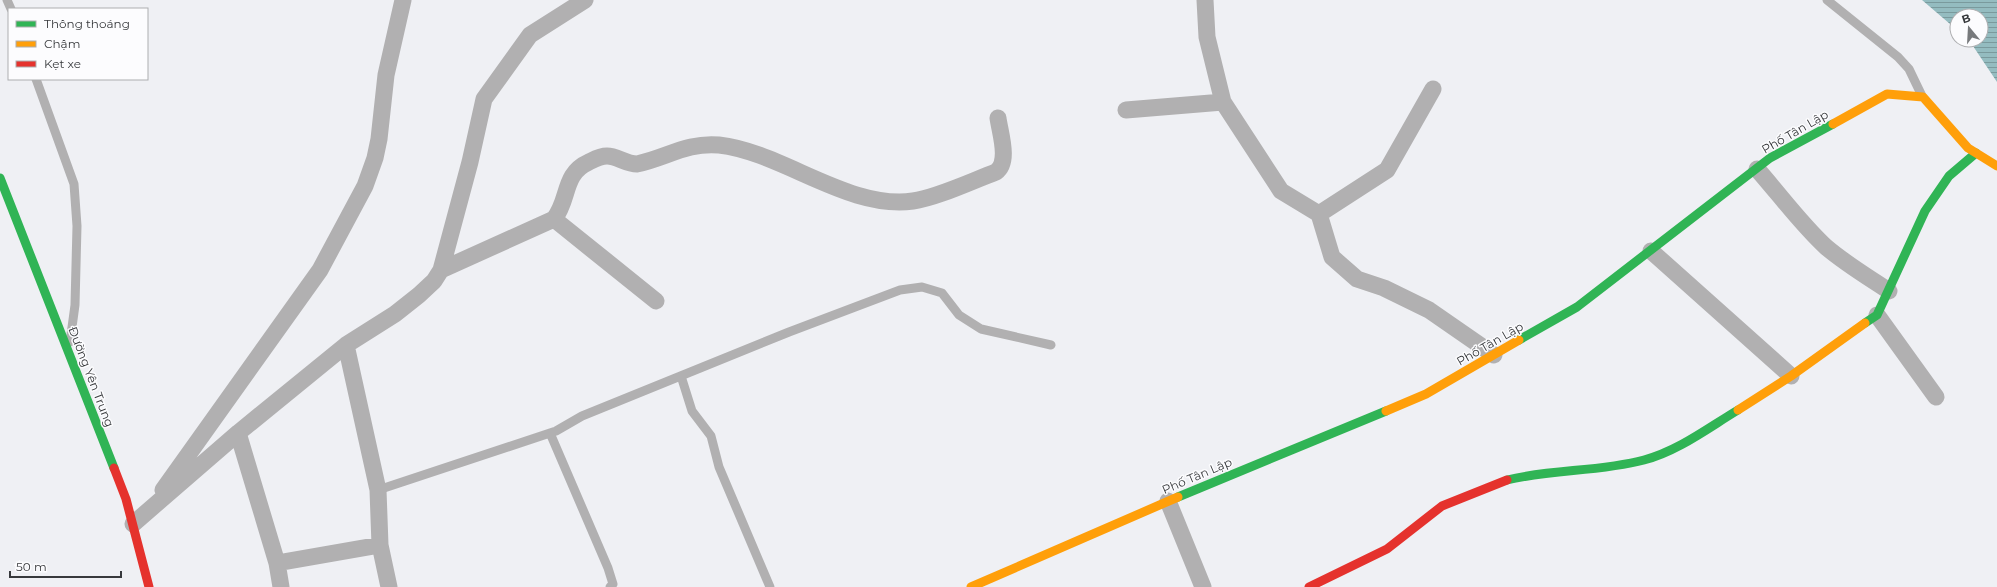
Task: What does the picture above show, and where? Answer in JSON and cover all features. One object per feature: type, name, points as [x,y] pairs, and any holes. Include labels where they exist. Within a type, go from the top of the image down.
[{"type":"street","points":[[139,518],[309,286],[337,242],[365,186],[375,158],[379,139],[386,75],[403,0]]},
{"type":"street","points":[[139,518],[238,433],[346,345],[396,314],[429,286],[441,270],[470,162],[484,99],[530,35],[584,0]]},
{"type":"street","points":[[1198,0],[1205,8],[1207,37],[1223,102],[1281,192],[1319,214],[1332,257],[1357,279],[1384,288],[1429,310],[1494,355]]},
{"type":"street","points":[[1319,214],[1387,170],[1433,89]]},
{"type":"street","name":"Phố Tân Lập","points":[[971,587],[1168,501],[1426,394],[1577,307],[1770,158],[1887,94],[1923,97]]},
{"type":"street","points":[[1923,97],[1972,150],[1997,166]]},
{"type":"street","points":[[1126,110],[1223,102]]},
{"type":"street","points":[[441,270],[554,219],[563,205],[572,175],[582,165],[605,156],[611,156],[628,163],[637,164],[677,150],[706,145],[720,145],[746,151],[871,199],[903,202],[914,201],[996,172],[1000,169],[1003,160],[998,118]]},
{"type":"street","points":[[1309,587],[1387,549],[1431,513],[1455,499],[1503,481],[1519,477],[1621,465],[1662,454],[1682,445],[1791,376],[1877,315],[1925,211],[1938,190],[1972,150]]},
{"type":"street","points":[[1757,169],[1813,234],[1827,247],[1852,267],[1889,291]]},
{"type":"street","name":"Đường Yên Trung","points":[[0,178],[126,499],[139,518],[149,587]]},
{"type":"street","points":[[554,219],[656,301]]},
{"type":"street","points":[[1651,251],[1791,376]]},
{"type":"street","points":[[1877,315],[1936,397]]},
{"type":"street","points":[[346,345],[378,490],[380,545],[389,587]]},
{"type":"street","points":[[238,433],[277,563],[282,587]]},
{"type":"street","points":[[1168,501],[1203,587]]},
{"type":"street","points":[[277,563],[380,545]]},
{"type":"lane","points":[[1827,0],[1898,57],[1909,69],[1923,97]]},
{"type":"lane","points":[[36,80],[74,184],[77,226],[75,305],[68,352]]},
{"type":"lane","points":[[378,490],[550,433],[582,416],[900,290],[922,287],[942,293],[959,315],[981,329],[1051,345]]},
{"type":"lane","points":[[681,376],[692,411],[711,436],[718,467],[770,587]]},
{"type":"lane","points":[[550,433],[608,568],[613,584],[610,587]]},
{"type":"water","points":[[1922,0],[1997,0],[1997,82],[1974,48],[1989,48],[1989,8],[1949,8],[1949,23]]},
{"type":"traffic: fast","points":[[1519,340],[1577,307],[1770,158],[1833,124]]},
{"type":"traffic: fast","points":[[1865,323],[1877,315],[1925,211],[1949,176],[1976,153]]},
{"type":"traffic: fast","points":[[0,178],[114,468]]},
{"type":"traffic: fast","points":[[1507,480],[1524,476],[1610,467],[1644,460],[1681,445],[1738,410]]},
{"type":"traffic: fast","points":[[1178,497],[1386,411]]},
{"type":"traffic: slow","points":[[1833,124],[1887,94],[1923,97],[1968,148],[1997,166]]},
{"type":"traffic: slow","points":[[1738,410],[1791,376],[1865,323]]},
{"type":"traffic: slow","points":[[1386,411],[1426,394],[1519,340]]},
{"type":"traffic: slow","points":[[971,587],[1178,497]]},
{"type":"traffic: jam","points":[[114,468],[126,499],[149,587]]},
{"type":"traffic: jam","points":[[1309,587],[1387,549],[1442,506],[1507,480]]}]
